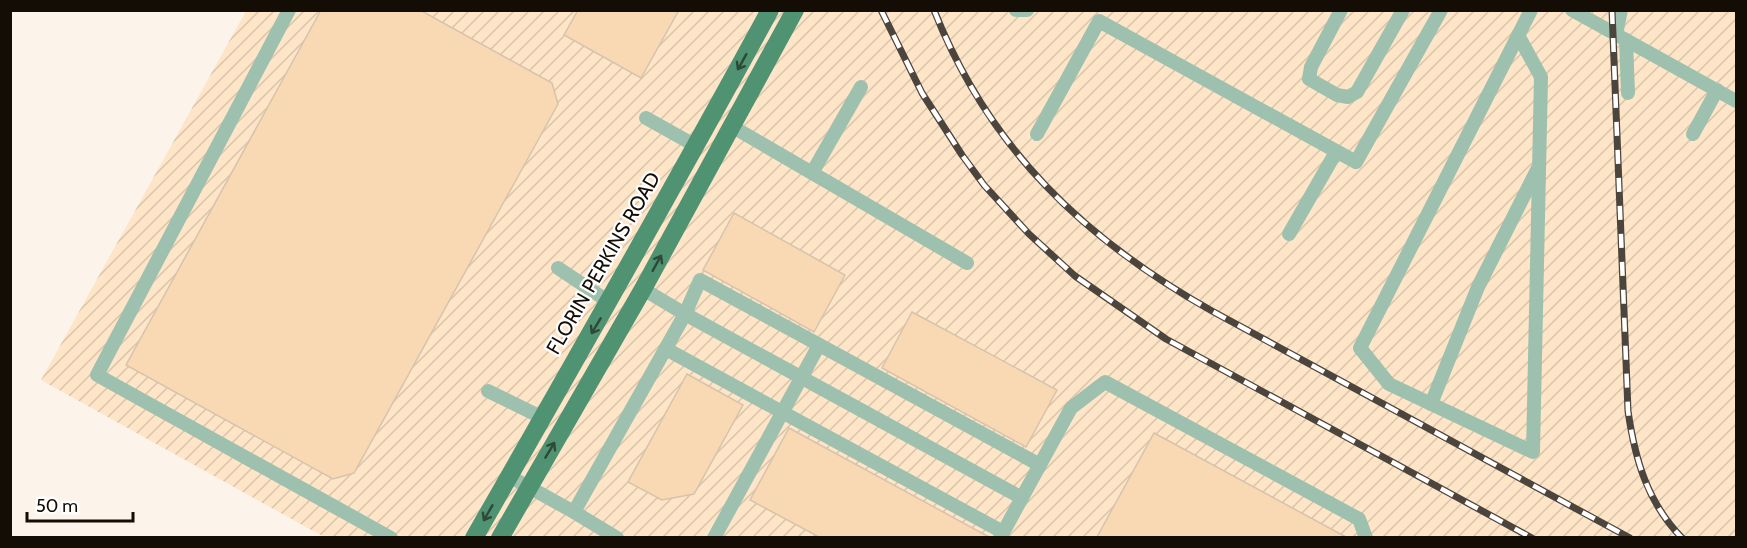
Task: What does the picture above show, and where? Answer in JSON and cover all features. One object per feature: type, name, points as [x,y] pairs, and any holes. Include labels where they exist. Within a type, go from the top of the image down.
[{"type":"main road","name":"FLORIN PERKINS ROAD","points":[[474,537],[609,302],[770,10]]},
{"type":"main road","points":[[500,537],[733,127],[787,13]]},
{"type":"street","points":[[289,10],[97,375],[391,537]]},
{"type":"street","points":[[1016,10],[1027,10]]},
{"type":"street","points":[[1341,10],[1311,67],[1309,79],[1337,95],[1348,98],[1357,92],[1403,10]]},
{"type":"street","points":[[1038,134],[1099,21],[1356,162],[1441,10]]},
{"type":"street","points":[[1518,35],[1541,77],[1533,452],[1389,384],[1360,348],[1518,35],[1531,10]]},
{"type":"street","points":[[1572,10],[1737,100]]},
{"type":"street","points":[[1621,10],[1621,37],[1628,93]]},
{"type":"street","points":[[812,173],[861,87]]},
{"type":"street","points":[[1693,134],[1717,90]]},
{"type":"street","points":[[646,118],[696,146]]},
{"type":"street","points":[[733,127],[967,263]]},
{"type":"street","points":[[1289,234],[1336,152]]},
{"type":"street","points":[[1431,404],[1478,287],[1539,166]]},
{"type":"street","points":[[558,268],[609,302]]},
{"type":"street","points":[[574,512],[666,349],[700,280],[1040,465]]},
{"type":"street","points":[[642,289],[1022,498]]},
{"type":"street","points":[[714,537],[819,345]]},
{"type":"street","points":[[666,349],[1002,535],[1071,408],[1105,382],[1359,519],[1366,537]]},
{"type":"street","points":[[488,391],[541,417]]},
{"type":"street","points":[[509,477],[617,537]]},
{"type":"shaded area","points":[[246,11],[1736,11],[1736,537],[324,537],[41,380]]},
{"type":"building","points":[[321,10],[420,10],[552,83],[558,104],[354,473],[333,479],[126,365]]},
{"type":"building","points":[[578,10],[679,10],[641,78],[564,35]]},
{"type":"building","points":[[734,213],[845,275],[814,332],[703,270]]},
{"type":"building","points":[[912,312],[1057,390],[1026,447],[882,368]]},
{"type":"building","points":[[687,374],[743,405],[694,494],[662,500],[628,482]]},
{"type":"building","points":[[789,428],[989,537],[819,537],[750,500]]},
{"type":"building","points":[[1154,433],[1346,537],[1097,537]]},
{"type":"railway","points":[[881,10],[922,93],[962,155],[984,185],[1029,234],[1075,276],[1166,339],[1532,538]]},
{"type":"railway","points":[[934,10],[956,60],[983,106],[1012,147],[1046,186],[1082,221],[1122,253],[1212,311],[1630,538]]},
{"type":"railway","points":[[1612,10],[1628,411],[1634,446],[1644,479],[1660,510],[1682,538]]}]
